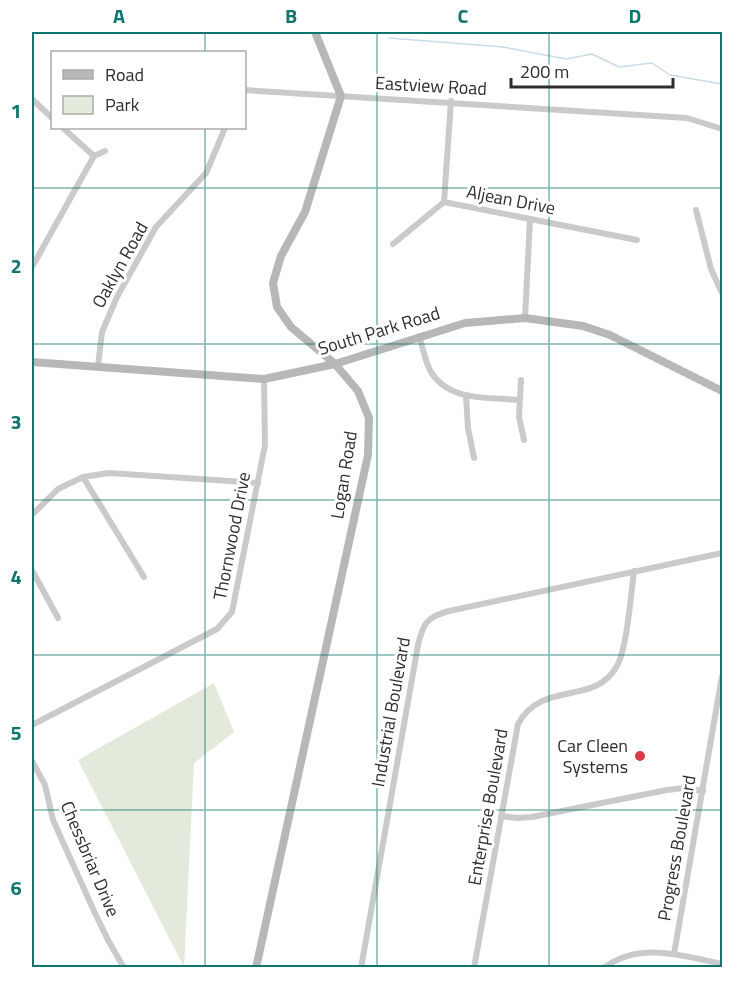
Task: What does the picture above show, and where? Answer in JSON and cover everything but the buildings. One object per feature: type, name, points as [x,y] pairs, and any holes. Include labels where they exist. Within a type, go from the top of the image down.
[{"type":"street","points":[[315,32],[340,96]]},
{"type":"street","name":"Eastview Road","points":[[246,90],[451,101],[687,118],[723,129]]},
{"type":"street","name":"Logan Road","points":[[256,968],[368,455],[369,418],[358,391],[335,364],[291,327],[277,307],[273,283],[281,256],[305,212],[340,96]]},
{"type":"street","points":[[32,99],[51,117]]},
{"type":"street","name":"Aljean Drive","points":[[451,101],[444,202],[637,240]]},
{"type":"street","points":[[64,129],[94,156]]},
{"type":"street","name":"Oaklyn Road","points":[[98,366],[102,332],[117,297],[156,227],[206,173],[225,129]]},
{"type":"street","points":[[32,263],[94,156],[105,151]]},
{"type":"street","points":[[393,244],[444,202]]},
{"type":"street","points":[[696,210],[711,269],[723,292]]},
{"type":"street","points":[[525,318],[530,219]]},
{"type":"street","name":"South Park Road","points":[[32,362],[264,379],[335,364],[465,323],[525,318],[583,326],[610,335],[723,391]]},
{"type":"street","points":[[419,336],[431,372],[445,387],[466,396],[519,400]]},
{"type":"street","name":"Thornwood Drive","points":[[32,724],[217,629],[232,612],[266,445],[264,379]]},
{"type":"street","points":[[521,380],[519,417],[524,440]]},
{"type":"street","points":[[466,396],[468,429],[474,458]]},
{"type":"street","points":[[32,515],[58,489],[83,477],[109,473],[258,483]]},
{"type":"street","points":[[83,477],[144,577]]},
{"type":"street","name":"Industrial Boulevard","points":[[361,968],[421,630],[426,622],[432,616],[449,611],[723,553]]},
{"type":"street","points":[[32,570],[58,618]]},
{"type":"street","name":"Enterprise Boulevard","points":[[474,968],[518,724],[530,707],[540,700],[587,690],[602,682],[616,668],[623,648],[634,571]]},
{"type":"street","name":"Progress Boulevard","points":[[674,954],[723,676]]},
{"type":"street","name":"Chessbriar Drive","points":[[32,760],[45,785],[53,820],[108,940],[124,968]]},
{"type":"street","points":[[501,816],[532,817],[667,789],[684,788],[703,791]]},
{"type":"street","points":[[604,968],[613,960],[640,952],[674,954],[722,964]]},
{"type":"green space","points":[[214,683],[234,732],[194,763],[184,967],[78,760]]},
{"type":"waterway","points":[[389,38],[503,47],[566,59],[592,54],[619,67],[652,63],[670,75],[722,84]]},
{"type":"place","name":"Car Cleen Systems","points":[[640,756]]}]
